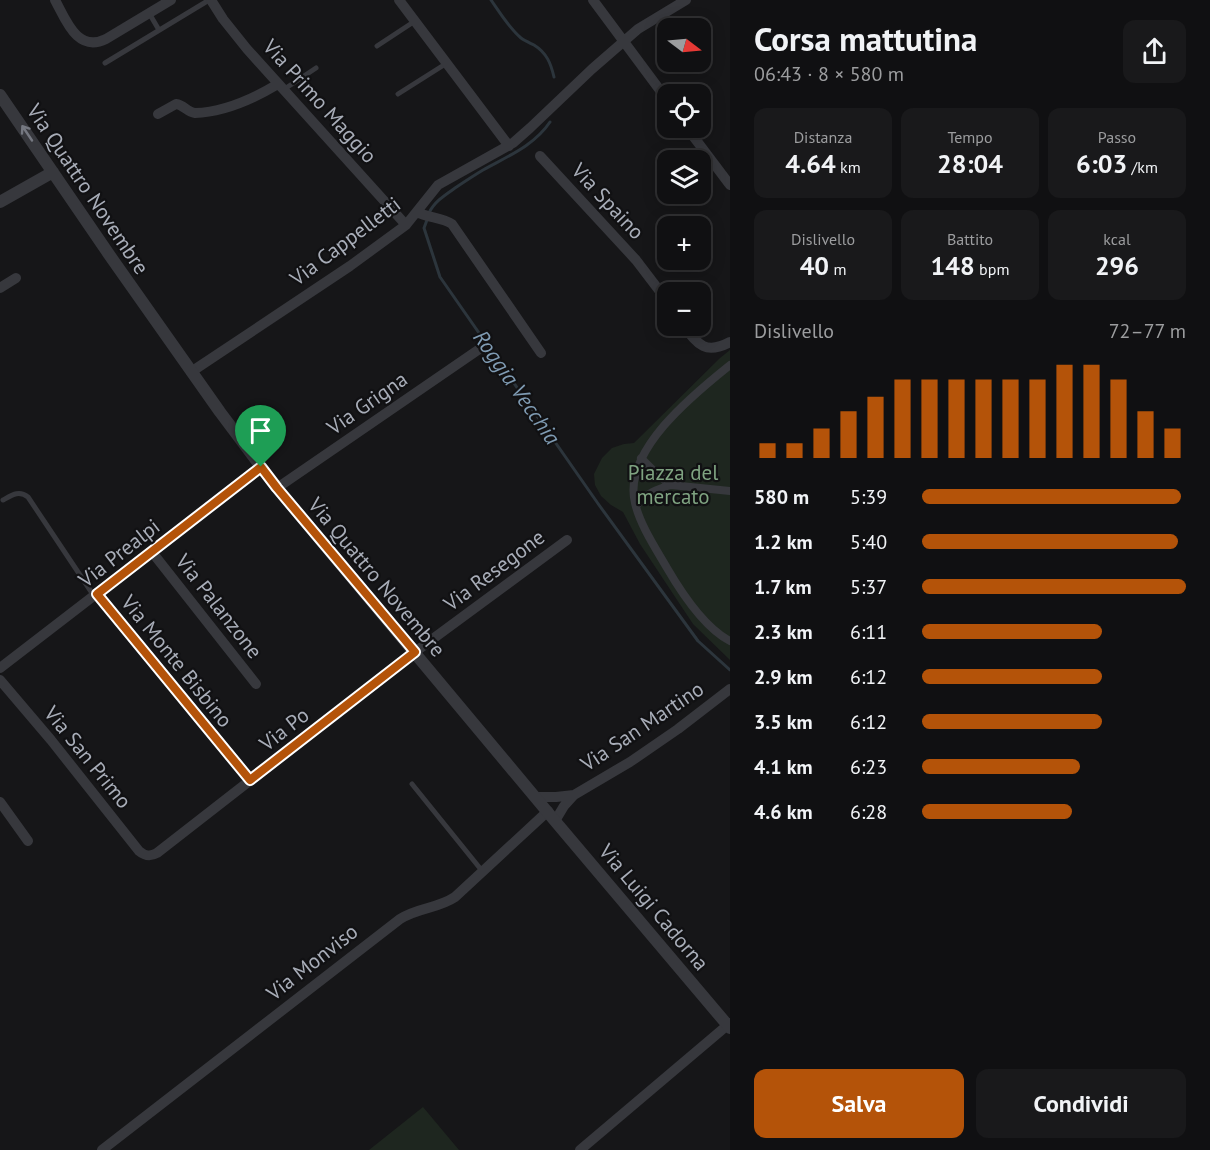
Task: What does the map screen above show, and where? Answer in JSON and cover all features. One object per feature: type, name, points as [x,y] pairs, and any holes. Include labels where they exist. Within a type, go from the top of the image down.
[{"type":"street","points":[[55,0],[76,36],[91,43],[103,40],[171,0]]},
{"type":"street","name":"Via Primo Maggio","points":[[210,0],[235,35],[280,87],[406,225]]},
{"type":"street","points":[[399,0],[509,146]]},
{"type":"street","points":[[593,0],[657,86]]},
{"type":"street","name":"Via Cappelletti","points":[[191,372],[424,215],[433,190],[441,183],[509,146],[638,29],[686,0]]},
{"type":"street","points":[[158,114],[176,105],[195,113],[232,106],[280,87]]},
{"type":"street","name":"Via Quattro Novembre","points":[[0,94],[219,412],[277,488],[551,816]]},
{"type":"street","points":[[695,138],[730,185]]},
{"type":"street","name":"Via Spaino","points":[[540,156],[628,251],[657,287]]},
{"type":"street","points":[[0,202],[53,172]]},
{"type":"street","points":[[424,215],[448,221],[454,226],[541,353]]},
{"type":"street","points":[[0,288],[16,278]]},
{"type":"street","points":[[692,336],[705,348],[719,347],[730,342]]},
{"type":"street","name":"Via Grigna","points":[[277,488],[478,350]]},
{"type":"street","points":[[730,365],[701,388],[652,440],[641,458],[634,487],[634,500],[653,544],[697,611],[713,629],[730,641]]},
{"type":"street","points":[[641,458],[671,485]]},
{"type":"street","name":"Via Prealpi","points":[[0,668],[261,467]]},
{"type":"street","points":[[636,506],[652,491],[671,485],[730,491]]},
{"type":"street","name":"Via Resegone","points":[[415,652],[567,540]]},
{"type":"street","name":"Via Palanzone","points":[[152,552],[256,684]]},
{"type":"street","name":"Via Monte Bisbino","points":[[96,595],[250,780]]},
{"type":"street","name":"Via Po","points":[[148,856],[157,853],[415,652]]},
{"type":"street","name":"Via San Primo","points":[[0,680],[139,851],[148,856]]},
{"type":"street","name":"Via San Martino","points":[[574,795],[630,762],[730,689]]},
{"type":"street","points":[[536,797],[574,795]]},
{"type":"street","name":"Via Monviso","points":[[102,1150],[395,922],[409,913],[447,902],[462,891],[564,806],[574,795]]},
{"type":"street","points":[[0,802],[28,841]]},
{"type":"street","name":"Via Luigi Cadorna","points":[[551,816],[729,1025]]},
{"type":"street","points":[[580,1150],[729,1025]]},
{"type":"lane","points":[[105,63],[210,0]]},
{"type":"lane","points":[[149,13],[159,30]]},
{"type":"lane","points":[[377,46],[415,21]]},
{"type":"lane","points":[[398,94],[447,63]]},
{"type":"lane","points":[[280,87],[316,68]]},
{"type":"lane","points":[[3,500],[16,493],[28,497],[96,595]]},
{"type":"lane","points":[[412,784],[483,872]]},
{"type":"green space","name":"Piazza del mercato","points":[[730,350],[730,660],[693,624],[640,544],[623,512],[601,496],[595,485],[594,474],[602,458],[612,448],[634,443]]},
{"type":"green space","points":[[423,1107],[459,1150],[369,1150]]},
{"type":"waterway","name":"Roggia Vecchia","points":[[491,0],[517,34],[545,55],[554,77]]},
{"type":"waterway","name":"Roggia Vecchia","points":[[429,213],[444,196],[479,172],[528,144],[550,122]]},
{"type":"waterway","name":"Roggia Vecchia","points":[[427,220],[424,228],[440,277],[599,505],[698,641],[730,670]]},
{"type":"route","points":[[261,467],[415,652],[250,780],[97,594],[261,467]]}]
